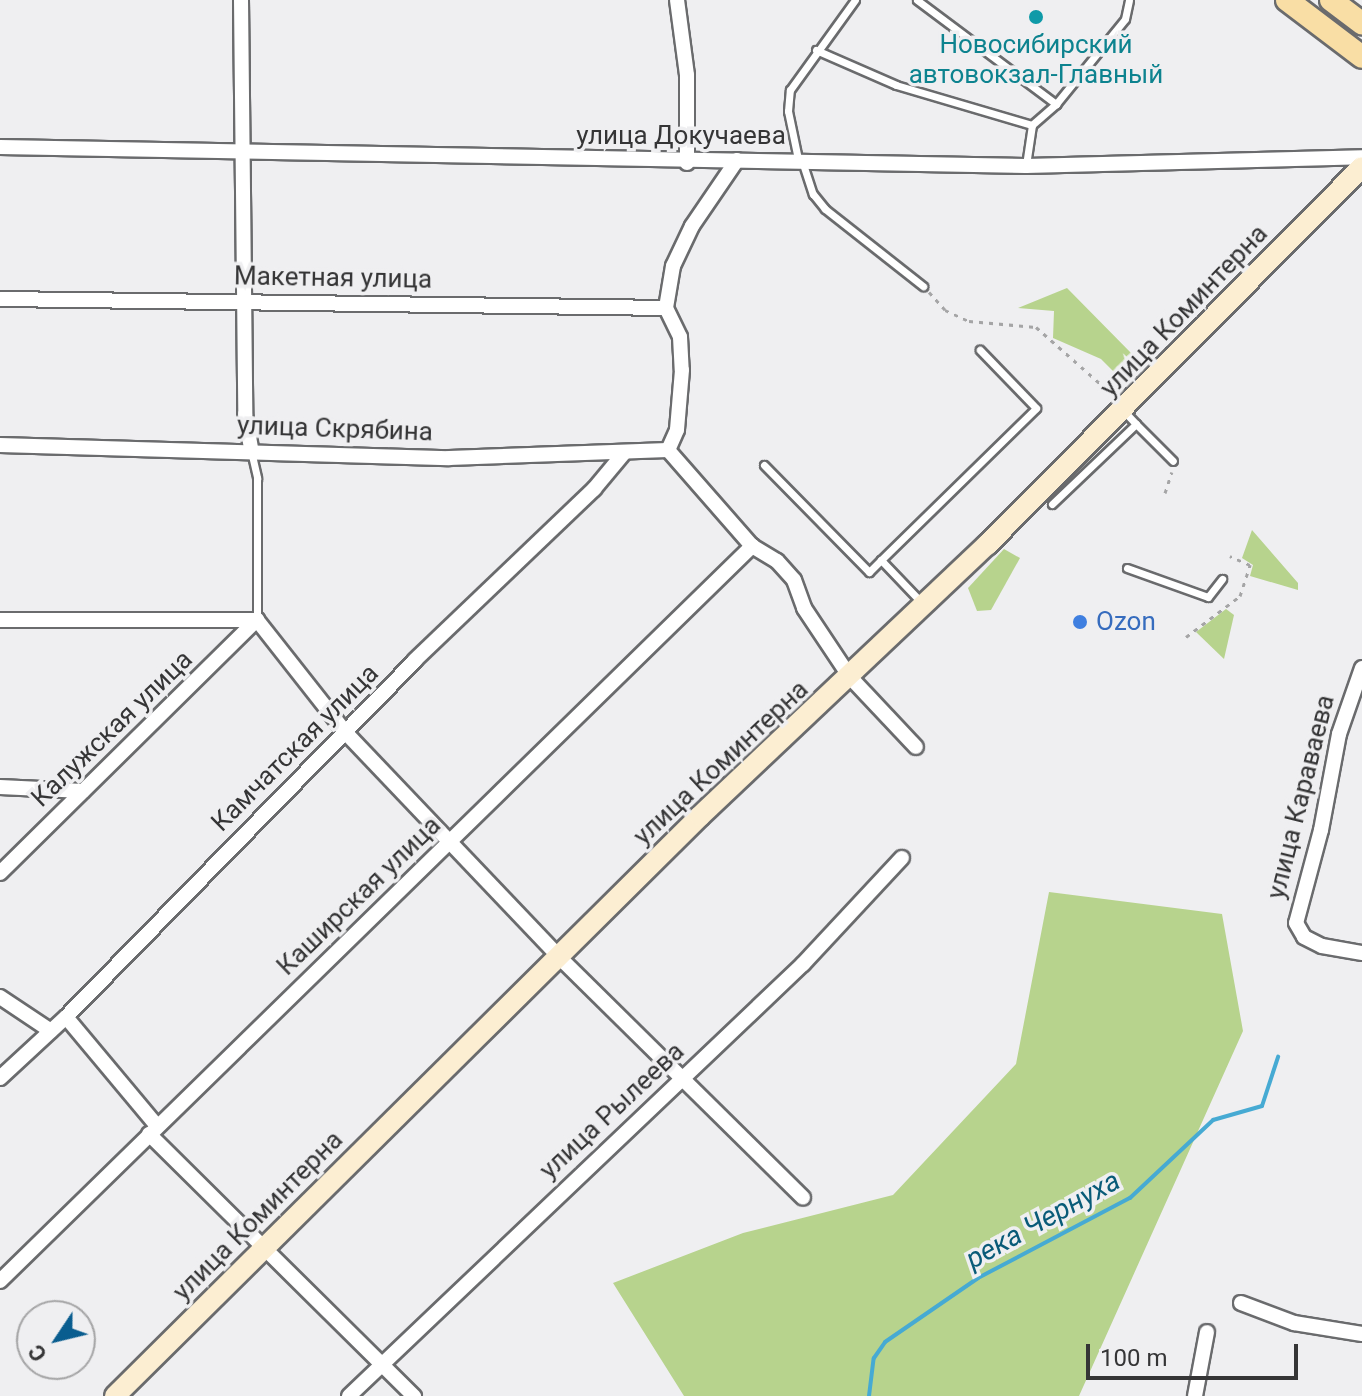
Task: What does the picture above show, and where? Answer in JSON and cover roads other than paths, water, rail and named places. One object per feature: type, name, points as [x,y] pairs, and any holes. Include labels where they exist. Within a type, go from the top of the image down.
[{"type":"main road","points":[[1287,0],[1362,57]]},
{"type":"main road","points":[[1331,0],[1362,23]]},
{"type":"street","points":[[241,0],[245,300],[251,448]]},
{"type":"street","points":[[677,0],[687,75],[687,163]]},
{"type":"street","name":"улица Докучаева","points":[[0,147],[242,155],[687,163],[800,159],[1026,166],[1362,157]]},
{"type":"street","points":[[737,160],[692,226],[673,266],[666,308],[680,337],[682,370],[677,430],[668,450],[752,546],[777,561],[794,580],[804,608],[850,677],[906,731],[916,747]]},
{"type":"street","name":"улица Коминтерна","points":[[115,1396],[558,956],[1130,413],[1362,167]]},
{"type":"street","name":"Макетная улица","points":[[0,299],[666,308]]},
{"type":"street","name":"улица Скрябина","points":[[0,445],[251,448],[449,458],[668,450]]},
{"type":"street","name":"Камчатская улица","points":[[0,1078],[66,1017],[415,660],[594,489],[624,453]]},
{"type":"street","name":"Каширская улица","points":[[0,1281],[752,546]]},
{"type":"street","points":[[0,620],[257,620],[346,733],[558,956],[803,1198]]},
{"type":"street","name":"Калужская улица","points":[[0,873],[257,620]]},
{"type":"street","name":"улица Караваева","points":[[1362,668],[1339,734],[1321,830],[1297,909],[1296,923],[1304,937],[1322,946],[1362,953]]},
{"type":"street","points":[[0,787],[83,791]]},
{"type":"street","name":"улица Рылеева","points":[[349,1396],[620,1133],[683,1080],[803,964],[902,858]]},
{"type":"street","points":[[0,997],[51,1031]]},
{"type":"street","points":[[66,1017],[153,1130],[414,1396]]},
{"type":"street","points":[[1241,1303],[1294,1323],[1362,1334]]},
{"type":"street","points":[[1195,1396],[1207,1332]]},
{"type":"lane","points":[[855,0],[790,90],[788,111],[813,194],[825,209],[898,271],[923,286]]},
{"type":"lane","points":[[917,0],[1056,104]]},
{"type":"lane","points":[[1026,166],[1032,125],[1056,104],[1125,19],[1129,0]]},
{"type":"lane","points":[[816,50],[896,85],[1032,125]]},
{"type":"lane","points":[[764,465],[869,572],[1036,408],[980,350]]},
{"type":"lane","points":[[1052,504],[1130,413],[1173,461]]},
{"type":"lane","points":[[251,448],[257,478],[257,620]]},
{"type":"lane","points":[[881,560],[925,605]]},
{"type":"lane","points":[[1127,568],[1208,597],[1222,579]]},
{"type":"waterway","name":"река Чернуха","points":[[869,1396],[874,1358],[885,1342],[978,1278],[1130,1198],[1213,1120],[1262,1106],[1278,1057]]},
{"type":"place","name":"Новосибирский автовокзал-Главный","points":[[1036,17]]},
{"type":"place","name":"Ozon","points":[[1080,622]]}]
